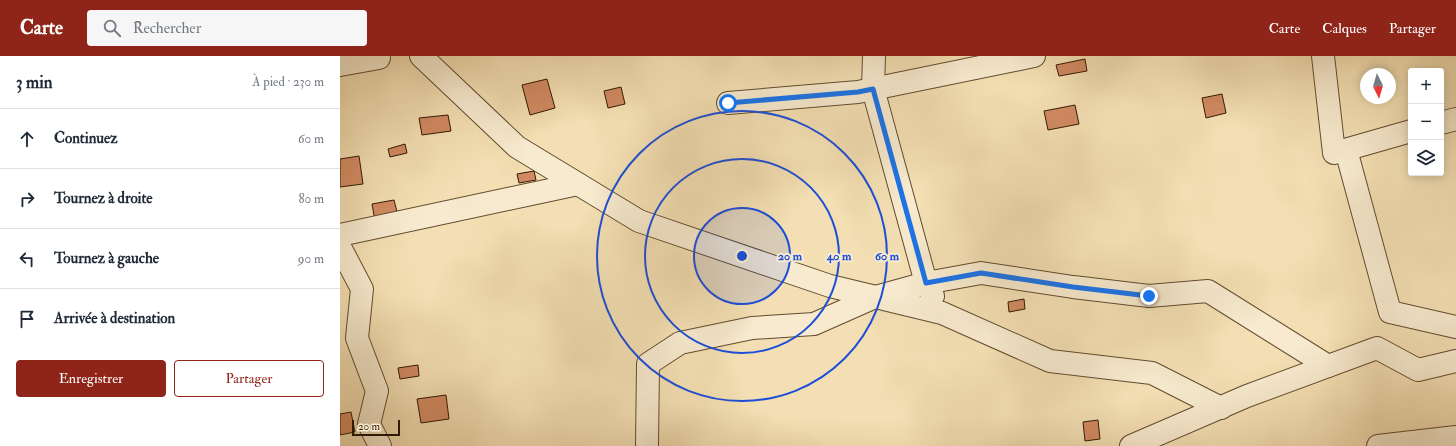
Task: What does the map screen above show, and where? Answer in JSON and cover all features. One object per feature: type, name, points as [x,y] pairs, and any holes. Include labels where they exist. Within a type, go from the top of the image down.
[{"type":"street","points":[[421,56],[517,147],[639,221],[830,286],[942,313],[1050,361],[1152,373],[1221,408]]},
{"type":"street","points":[[874,56],[873,89],[926,283],[942,313]]},
{"type":"street","points":[[728,103],[858,92],[1034,56]]},
{"type":"street","points":[[1323,56],[1334,153],[1408,133]]},
{"type":"street","points":[[340,66],[379,58]]},
{"type":"street","points":[[1444,122],[1456,119]]},
{"type":"street","points":[[1346,150],[1390,312],[1456,327]]},
{"type":"street","points":[[340,235],[578,184]]},
{"type":"street","points":[[340,247],[362,289],[357,338],[377,391],[369,424],[380,446]]},
{"type":"street","points":[[647,446],[648,364],[680,343],[752,328],[814,324],[875,297],[926,283],[981,273],[1073,287],[1149,296],[1208,291],[1328,366]]},
{"type":"street","points":[[1131,446],[1247,396],[1377,348],[1418,370],[1456,361]]},
{"type":"street","points":[[1378,446],[1456,438]]},
{"type":"building","points":[[1085,59],[1087,71],[1059,76],[1056,65]]},
{"type":"building","points":[[547,79],[555,108],[530,115],[522,85]]},
{"type":"building","points":[[621,87],[625,104],[608,108],[604,91]]},
{"type":"building","points":[[1222,94],[1226,113],[1206,118],[1202,98]]},
{"type":"building","points":[[1075,105],[1079,124],[1048,130],[1044,111]]},
{"type":"building","points":[[448,115],[451,131],[422,135],[419,118]]},
{"type":"building","points":[[405,144],[407,153],[390,157],[388,149]]},
{"type":"building","points":[[359,156],[363,184],[340,187],[340,159]]},
{"type":"building","points":[[534,171],[536,180],[519,183],[517,174]]},
{"type":"building","points":[[394,200],[398,216],[375,221],[372,204]]},
{"type":"building","points":[[1024,299],[1025,309],[1009,312],[1008,302]]},
{"type":"building","points":[[418,365],[419,376],[400,379],[398,368]]},
{"type":"building","points":[[446,395],[449,419],[421,423],[417,399]]},
{"type":"building","points":[[351,412],[355,432],[340,435],[340,414]]},
{"type":"building","points":[[1098,420],[1100,439],[1085,441],[1083,422]]},
{"type":"route","points":[[728,103],[858,92],[873,89],[926,283],[981,273],[1073,287],[1149,296]]}]
